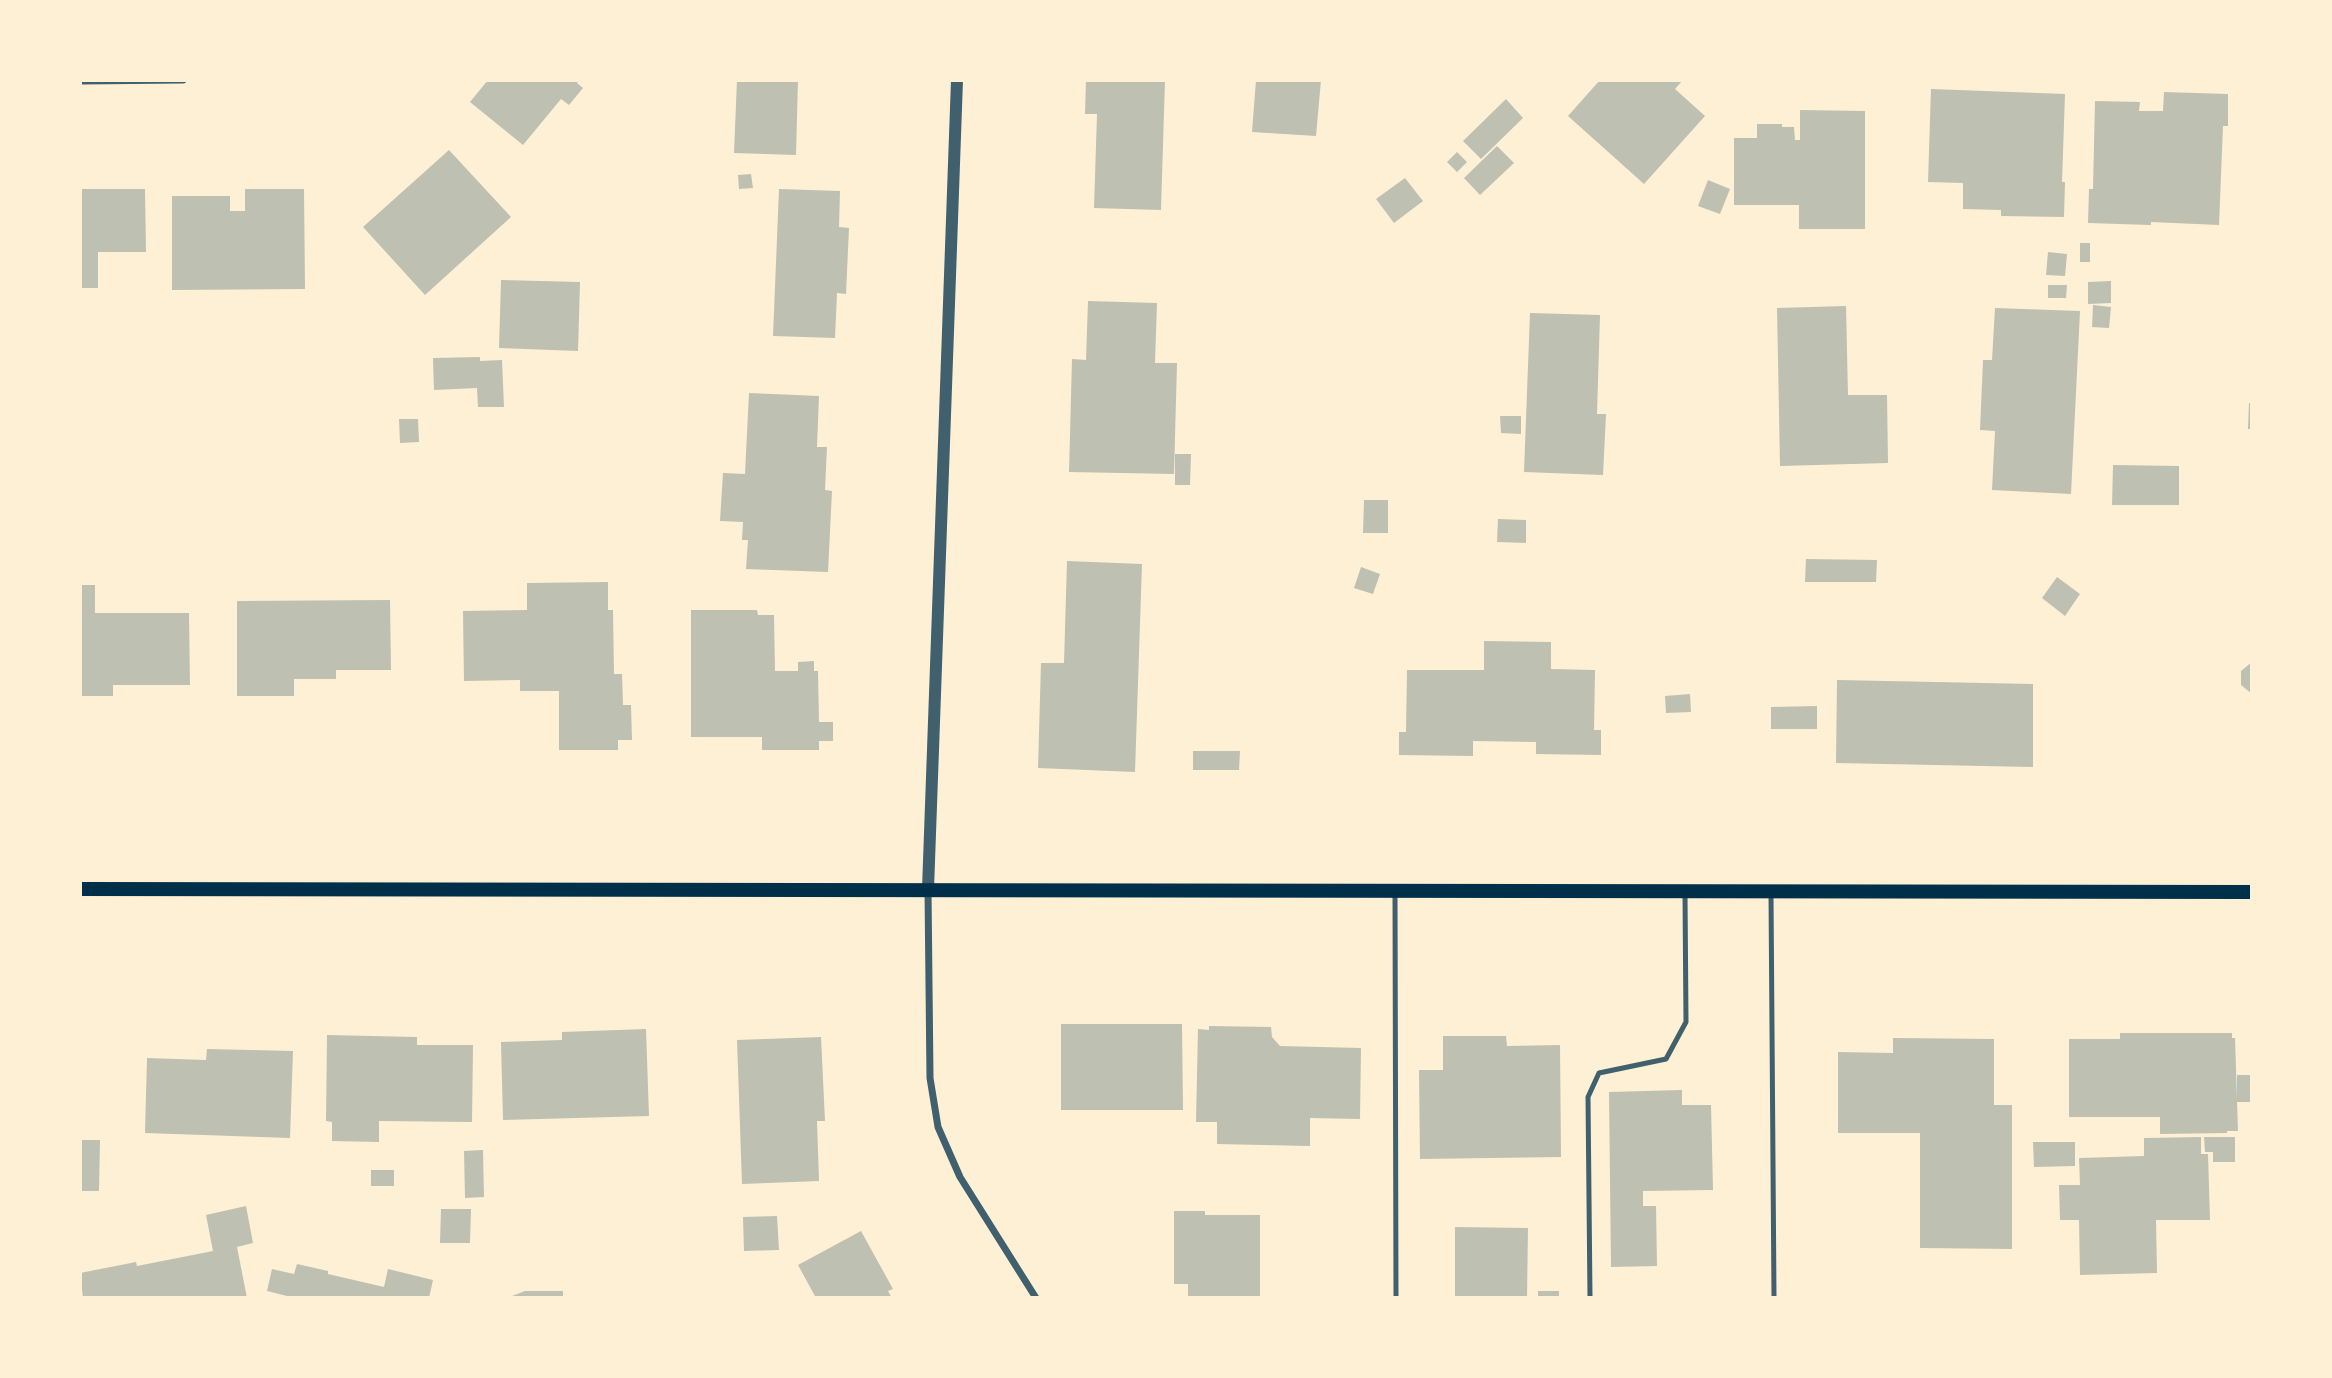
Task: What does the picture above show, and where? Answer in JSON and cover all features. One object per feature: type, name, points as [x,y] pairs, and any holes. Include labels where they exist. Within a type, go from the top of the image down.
[{"type":"main road","points":[[80,889],[2252,892]]},
{"type":"street","points":[[80,81],[183,80]]},
{"type":"street","points":[[957,80],[928,889],[930,1079],[938,1128],[960,1177],[1036,1297]]},
{"type":"lane","points":[[1395,890],[1396,1297]]},
{"type":"lane","points":[[1590,1297],[1588,1097],[1599,1073],[1666,1059],[1686,1022],[1685,891]]},
{"type":"lane","points":[[1771,891],[1774,1297]]},
{"type":"building","points":[[488,80],[579,80],[577,83],[583,88],[569,105],[561,99],[523,145],[470,102]]},
{"type":"building","points":[[737,80],[798,80],[796,155],[734,153]]},
{"type":"building","points":[[1086,80],[1165,80],[1161,210],[1094,208],[1097,114],[1085,114]]},
{"type":"building","points":[[1256,80],[1321,80],[1316,136],[1252,132]]},
{"type":"building","points":[[1600,80],[1683,80],[1675,89],[1705,116],[1644,184],[1568,116]]},
{"type":"building","points":[[1931,89],[2065,94],[2062,182],[2065,182],[2064,217],[2001,216],[2001,210],[1963,209],[1963,183],[1928,182]]},
{"type":"building","points":[[2164,92],[2228,94],[2228,126],[2223,126],[2219,225],[2088,223],[2089,189],[2093,189],[2095,101],[2140,102],[2139,111],[2163,111]]},
{"type":"building","points":[[1506,99],[1523,118],[1481,159],[1463,141]]},
{"type":"building","points":[[1800,110],[1865,111],[1865,229],[1799,229],[1799,205],[1734,205],[1734,138],[1757,138],[1757,124],[1782,124],[1782,127],[1794,127],[1795,140],[1800,140]]},
{"type":"building","points":[[1497,146],[1514,163],[1480,195],[1464,178]]},
{"type":"building","points":[[449,150],[511,217],[425,295],[363,227]]},
{"type":"building","points":[[1457,152],[1467,162],[1457,172],[1447,162]]},
{"type":"building","points":[[751,174],[753,188],[739,189],[738,175]]},
{"type":"building","points":[[1405,178],[1423,201],[1394,223],[1376,199]]},
{"type":"building","points":[[1708,180],[1730,189],[1720,214],[1698,206]]},
{"type":"building","points":[[80,189],[145,189],[146,252],[98,252],[98,288],[80,288]]},
{"type":"building","points":[[245,189],[304,189],[305,289],[172,290],[172,196],[230,196],[230,211],[245,211]]},
{"type":"building","points":[[779,189],[840,191],[839,227],[849,228],[846,294],[837,293],[835,338],[773,336]]},
{"type":"building","points":[[2080,243],[2090,243],[2090,262],[2080,262]]},
{"type":"building","points":[[2048,252],[2067,254],[2065,276],[2046,275]]},
{"type":"building","points":[[501,280],[580,282],[578,351],[499,348]]},
{"type":"building","points":[[2111,281],[2111,303],[2088,304],[2088,282]]},
{"type":"building","points":[[2048,285],[2067,285],[2066,298],[2048,298]]},
{"type":"building","points":[[1088,301],[1157,303],[1155,363],[1177,363],[1174,474],[1069,472],[1072,359],[1086,360]]},
{"type":"building","points":[[2093,305],[2111,307],[2109,328],[2092,327]]},
{"type":"building","points":[[1846,306],[1848,395],[1887,395],[1888,463],[1780,466],[1777,308]]},
{"type":"building","points":[[1995,308],[2080,311],[2071,494],[1992,490],[1995,431],[1980,430],[1983,360],[1992,360]]},
{"type":"building","points":[[1530,313],[1600,315],[1597,414],[1606,414],[1603,475],[1524,472]]},
{"type":"building","points":[[480,357],[480,361],[502,360],[504,407],[478,407],[477,388],[434,390],[433,358]]},
{"type":"building","points":[[749,393],[819,396],[817,447],[827,447],[825,490],[832,491],[828,572],[746,569],[748,540],[742,540],[743,522],[720,521],[723,473],[745,474]]},
{"type":"building","points":[[2249,403],[2252,403],[2252,429],[2248,429]]},
{"type":"building","points":[[1500,416],[1521,416],[1521,434],[1501,433]]},
{"type":"building","points":[[399,419],[418,419],[419,442],[400,443]]},
{"type":"building","points":[[1175,454],[1191,454],[1190,485],[1175,485]]},
{"type":"building","points":[[2113,465],[2179,466],[2179,505],[2112,505]]},
{"type":"building","points":[[1364,500],[1388,500],[1388,533],[1363,533]]},
{"type":"building","points":[[1498,519],[1526,520],[1526,543],[1497,542]]},
{"type":"building","points":[[1806,559],[1877,560],[1876,582],[1805,582]]},
{"type":"building","points":[[1067,561],[1142,564],[1135,772],[1038,768],[1041,663],[1064,663]]},
{"type":"building","points":[[1361,567],[1380,574],[1373,594],[1354,588]]},
{"type":"building","points":[[2057,577],[2080,594],[2065,616],[2042,598]]},
{"type":"building","points":[[608,582],[608,610],[613,610],[614,674],[622,674],[623,705],[631,705],[632,740],[618,740],[618,750],[559,750],[559,691],[520,691],[520,680],[464,681],[463,611],[527,610],[527,583]]},
{"type":"building","points":[[80,585],[95,585],[95,613],[189,613],[190,685],[113,685],[113,696],[80,696]]},
{"type":"building","points":[[390,600],[391,670],[336,670],[336,679],[294,679],[294,696],[237,696],[237,601]]},
{"type":"building","points":[[691,610],[757,610],[758,615],[774,615],[775,671],[798,671],[798,662],[814,661],[814,671],[818,671],[819,722],[833,722],[833,741],[819,741],[819,750],[762,750],[762,737],[691,737]]},
{"type":"building","points":[[1484,641],[1551,642],[1551,669],[1595,670],[1594,730],[1601,730],[1601,755],[1536,754],[1536,742],[1473,741],[1473,756],[1399,755],[1399,732],[1406,732],[1407,670],[1484,670]]},
{"type":"building","points":[[2252,662],[2252,694],[2241,685],[2241,671]]},
{"type":"building","points":[[1837,680],[2033,684],[2033,767],[1836,763]]},
{"type":"building","points":[[1690,694],[1691,712],[1666,713],[1665,696]]},
{"type":"building","points":[[1817,706],[1817,729],[1771,729],[1771,707]]},
{"type":"building","points":[[1193,751],[1240,751],[1239,770],[1193,770]]},
{"type":"building","points":[[1061,1024],[1182,1024],[1183,1110],[1061,1110]]},
{"type":"building","points":[[1209,1026],[1271,1027],[1272,1037],[1280,1046],[1361,1048],[1360,1119],[1310,1118],[1310,1146],[1217,1144],[1217,1122],[1196,1122],[1198,1029],[1209,1030]]},
{"type":"building","points":[[646,1029],[649,1116],[503,1120],[501,1042],[562,1040],[562,1032]]},
{"type":"building","points":[[2120,1033],[2232,1033],[2232,1038],[2235,1038],[2238,1131],[2160,1134],[2160,1117],[2069,1117],[2069,1039],[2120,1039]]},
{"type":"building","points":[[327,1035],[417,1037],[417,1045],[473,1045],[472,1122],[379,1121],[379,1142],[332,1141],[332,1122],[326,1121]]},
{"type":"building","points":[[1443,1036],[1506,1036],[1507,1046],[1560,1045],[1561,1157],[1420,1159],[1419,1070],[1443,1070]]},
{"type":"building","points":[[821,1037],[825,1121],[817,1121],[819,1181],[742,1184],[737,1040]]},
{"type":"building","points":[[1893,1038],[1994,1039],[1994,1105],[2012,1105],[2012,1249],[1920,1248],[1920,1133],[1838,1133],[1838,1052],[1893,1053]]},
{"type":"building","points":[[207,1049],[293,1051],[290,1138],[145,1133],[147,1058],[206,1060]]},
{"type":"building","points":[[2237,1075],[2252,1075],[2252,1102],[2237,1102]]},
{"type":"building","points":[[1682,1090],[1682,1105],[1711,1105],[1713,1190],[1643,1191],[1643,1206],[1656,1206],[1657,1266],[1611,1267],[1609,1092]]},
{"type":"building","points":[[2201,1137],[2201,1154],[2208,1154],[2210,1220],[2156,1220],[2157,1273],[2080,1275],[2079,1220],[2060,1220],[2059,1185],[2080,1185],[2079,1158],[2144,1156],[2144,1138]]},
{"type":"building","points":[[2204,1137],[2235,1137],[2235,1162],[2213,1162],[2213,1152],[2205,1152]]},
{"type":"building","points":[[80,1140],[100,1140],[99,1191],[80,1191]]},
{"type":"building","points":[[2033,1142],[2075,1142],[2075,1166],[2034,1167]]},
{"type":"building","points":[[483,1150],[484,1197],[465,1198],[464,1151]]},
{"type":"building","points":[[371,1170],[394,1170],[394,1186],[371,1186]]},
{"type":"building","points":[[246,1206],[253,1243],[237,1247],[247,1298],[83,1298],[80,1273],[136,1262],[137,1266],[213,1251],[206,1215]]},
{"type":"building","points":[[441,1209],[471,1209],[470,1243],[440,1243]]},
{"type":"building","points":[[1174,1211],[1205,1211],[1205,1215],[1260,1215],[1260,1298],[1188,1298],[1188,1284],[1174,1284]]},
{"type":"building","points":[[777,1216],[779,1250],[744,1251],[743,1217]]},
{"type":"building","points":[[1455,1227],[1528,1228],[1527,1298],[1455,1298]]},
{"type":"building","points":[[861,1231],[893,1289],[888,1291],[892,1298],[816,1298],[798,1265]]},
{"type":"building","points":[[297,1264],[384,1287],[388,1269],[433,1280],[429,1298],[286,1298],[287,1296],[267,1291],[272,1269],[294,1274]]},
{"type":"building","points":[[525,1291],[563,1291],[563,1298],[507,1298]]},
{"type":"building","points":[[1538,1291],[1559,1291],[1559,1298],[1538,1298]]}]
